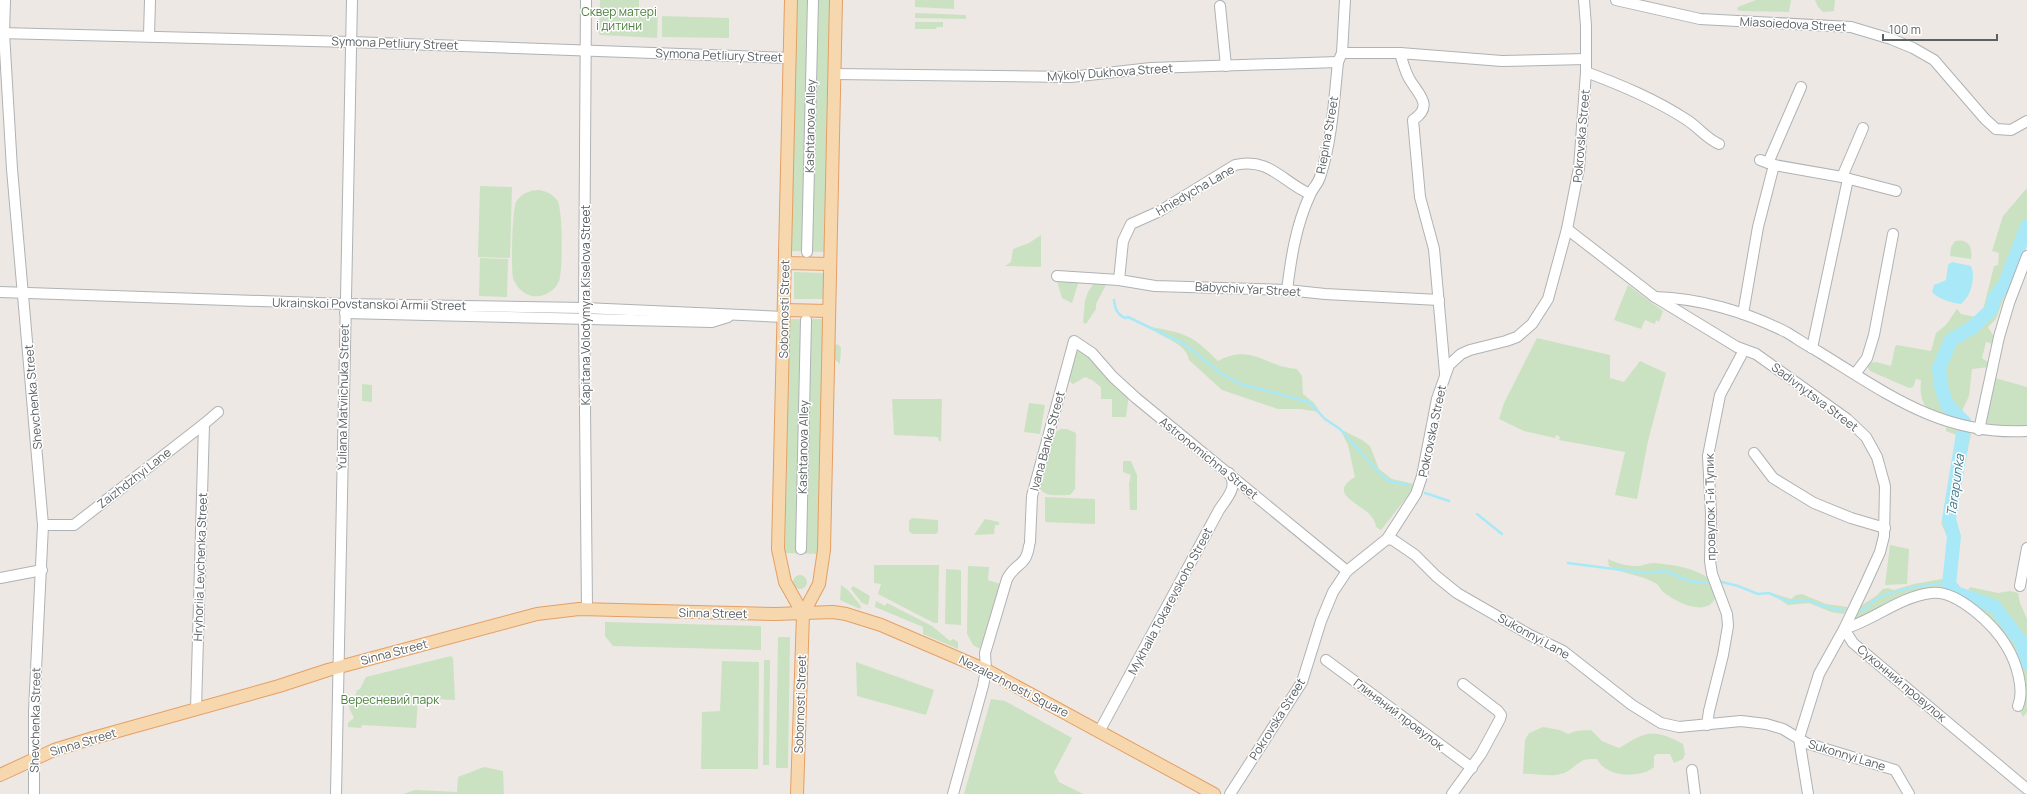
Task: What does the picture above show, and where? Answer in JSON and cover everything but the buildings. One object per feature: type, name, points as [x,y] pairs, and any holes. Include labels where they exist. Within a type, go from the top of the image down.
[{"type":"main road","name":"Sobornosti Street","points":[[791,0],[778,549],[785,582],[803,614]]},
{"type":"main road","name":"Sobornosti Street","points":[[797,794],[803,614],[819,584],[823,562],[836,0]]},
{"type":"main road","points":[[785,263],[830,264]]},
{"type":"main road","points":[[784,313],[829,311]]},
{"type":"main road","name":"Sinna Street","points":[[0,775],[34,758],[93,738],[337,667],[538,614],[562,610],[587,609],[803,614]]},
{"type":"main road","name":"Nezalezhnosti Square","points":[[803,614],[833,612],[846,614],[881,625],[986,670],[1100,730],[1214,794]]},
{"type":"street","name":"Shevchenka Street","points":[[5,0],[2,33],[12,169],[44,525],[34,711],[34,794]]},
{"type":"street","points":[[149,36],[150,0]]},
{"type":"street","name":"Yuliana Matviichuka Street","points":[[336,794],[337,667],[352,0]]},
{"type":"street","name":"Kapitana Volodymyra Kiselova Street","points":[[586,0],[584,314],[587,609]]},
{"type":"street","name":"Kashtanova Alley","points":[[807,252],[813,0]]},
{"type":"street","name":"Riepina Street","points":[[1287,290],[1293,249],[1310,194],[1320,178],[1326,152],[1340,58],[1345,0]]},
{"type":"street","name":"Pokrovska Street","points":[[1230,794],[1302,682],[1330,599],[1340,581],[1348,571],[1387,539],[1419,489],[1432,419],[1445,373],[1449,365],[1461,354],[1512,339],[1525,331],[1532,324],[1545,305],[1552,288],[1567,229],[1579,168],[1586,72],[1586,26],[1584,0]]},
{"type":"street","name":"Miasoiedova Street","points":[[1616,0],[1653,4],[1700,19],[1851,27],[1891,39],[1913,48],[1934,60],[1985,119],[1996,129],[2011,130],[2027,121]]},
{"type":"street","points":[[1220,6],[1226,66]]},
{"type":"street","name":"Symona Petliury Street","points":[[2,33],[351,42],[790,58]]},
{"type":"street","points":[[1400,53],[1408,76],[1423,100],[1422,110],[1413,120],[1422,211],[1434,249],[1445,373]]},
{"type":"street","name":"Mykoly Dukhova Street","points":[[834,74],[1071,77],[1143,68],[1226,66],[1400,53],[1502,61],[1586,59]]},
{"type":"street","points":[[1586,72],[1628,87],[1663,105],[1687,120],[1719,144]]},
{"type":"street","points":[[1743,314],[1767,163],[1801,87]]},
{"type":"street","points":[[1812,348],[1845,178],[1863,128]]},
{"type":"street","name":"Hniedycha Lane","points":[[1119,280],[1123,241],[1130,224],[1160,211],[1235,165],[1254,163],[1269,168],[1310,194]]},
{"type":"street","points":[[1767,163],[1845,178],[1896,191]]},
{"type":"street","name":"Sadivnytsva Street","points":[[1567,229],[1655,297],[1744,350],[1761,357],[1848,419],[1866,437],[1877,457],[1882,472],[1884,486],[1885,528],[1878,556],[1844,629],[1819,674],[1798,738],[1808,794]]},
{"type":"street","points":[[1855,374],[1867,358],[1872,340],[1892,234]]},
{"type":"street","points":[[1979,430],[1999,337],[2009,303],[2027,256]]},
{"type":"street","name":"Babychiv Yar Street","points":[[1057,276],[1119,280],[1155,286],[1287,290],[1325,294],[1439,300]]},
{"type":"street","name":"Ukrainskoi Povstanskoi Armii Street","points":[[0,292],[345,308],[584,314],[738,315],[784,313]]},
{"type":"street","points":[[1655,297],[1687,300],[1743,314],[1786,332],[1904,403],[1930,416],[1979,430],[2027,431]]},
{"type":"street","name":"Kashtanova Alley","points":[[801,550],[806,320]]},
{"type":"street","name":"Astronomichna Street","points":[[1074,341],[1092,353],[1113,377],[1130,393],[1348,571]]},
{"type":"street","name":"Ivana Banka Street","points":[[953,794],[986,670],[985,653],[1007,578],[1013,570],[1025,561],[1030,544],[1032,496],[1074,341]]},
{"type":"street","name":"провулок 1-й Тупик","points":[[1707,725],[1728,626],[1727,614],[1712,574],[1710,561],[1711,514],[1708,456],[1720,395],[1744,350]]},
{"type":"street","name":"Zaizhdzhyi Lane","points":[[44,525],[74,525],[218,412]]},
{"type":"street","name":"Hryhoriia Levchenka Street","points":[[196,709],[204,424]]},
{"type":"street","points":[[1754,453],[1773,478],[1814,503],[1851,518],[1885,528]]},
{"type":"street","points":[[1228,472],[1233,483],[1231,491],[1240,490],[1254,494]]},
{"type":"street","name":"Mykhaila Tokarevskoho Street","points":[[1100,730],[1219,510],[1231,491]]},
{"type":"street","name":"Sukonnyi Lane","points":[[1387,539],[1393,540],[1415,555],[1442,581],[1465,599],[1530,635],[1563,651],[1623,699],[1653,718],[1674,727],[1707,725],[1735,721],[1758,722],[1784,729],[1806,743],[1895,770],[1909,794]]},
{"type":"street","points":[[2020,586],[2027,548]]},
{"type":"street","points":[[0,578],[42,570]]},
{"type":"street","points":[[1844,629],[1865,622],[1912,598],[1932,593],[1950,597],[1964,603],[1984,619],[2007,647],[2019,682],[2020,696],[2018,706]]},
{"type":"street","name":"Суконний провулок","points":[[1844,629],[1853,642],[2027,789]]},
{"type":"street","name":"Глиняний провулок","points":[[1326,660],[1472,768]]},
{"type":"street","points":[[1452,794],[1472,768],[1486,745],[1501,715],[1494,707],[1463,684]]},
{"type":"street","points":[[1692,770],[1695,794]]},
{"type":"green space","name":"Сквер матері і дитини","points":[[600,0],[639,0],[639,9],[658,9],[657,38],[599,35]]},
{"type":"green space","points":[[797,0],[830,0],[825,252],[791,251]]},
{"type":"green space","points":[[915,0],[954,0],[954,9],[915,7]]},
{"type":"green space","points":[[1756,0],[1791,0],[1789,12],[1737,10],[1738,7]]},
{"type":"green space","points":[[1815,0],[1835,0],[1834,11],[1823,12],[1818,7]]},
{"type":"green space","points":[[915,13],[966,15],[966,19],[915,18]]},
{"type":"green space","points":[[662,16],[729,18],[729,38],[662,37]]},
{"type":"green space","points":[[915,22],[943,22],[943,27],[937,27],[936,29],[915,29]]},
{"type":"green space","points":[[480,186],[512,187],[510,258],[478,257]]},
{"type":"green space","points":[[2027,188],[2027,237],[1996,319],[1988,327],[1994,337],[1993,344],[1986,342],[1982,358],[1989,363],[1989,367],[1972,369],[1969,396],[1962,411],[1948,419],[1934,413],[1925,406],[1921,395],[1921,380],[1916,379],[1913,387],[1909,388],[1870,371],[1867,366],[1869,363],[1876,362],[1891,366],[1895,347],[1897,345],[1931,351],[1936,333],[1946,325],[1957,309],[1961,314],[1981,318],[1994,266],[1998,265],[1999,253],[1992,251],[2003,216]]},
{"type":"green space","points":[[539,190],[553,196],[559,205],[562,253],[559,281],[555,288],[544,295],[532,296],[523,292],[514,281],[512,272],[512,240],[516,202],[526,193]]},
{"type":"green space","points":[[1041,235],[1041,267],[1005,266],[1011,262],[1013,249],[1029,243]]},
{"type":"green space","points":[[1960,240],[1969,244],[1971,259],[1950,256],[1951,247],[1955,241]]},
{"type":"green space","points":[[480,258],[508,259],[507,297],[479,296]]},
{"type":"green space","points":[[794,272],[823,273],[823,299],[794,299]]},
{"type":"green space","points":[[1056,278],[1079,281],[1072,303],[1062,298]]},
{"type":"green space","points":[[1108,281],[1096,304],[1096,309],[1086,324],[1083,322],[1085,301],[1088,292],[1094,283]]},
{"type":"green space","points":[[1628,285],[1663,311],[1659,322],[1656,320],[1655,324],[1645,320],[1641,329],[1614,320]]},
{"type":"green space","points":[[790,319],[823,319],[819,554],[785,553]]},
{"type":"green space","points":[[1150,327],[1188,336],[1195,340],[1218,361],[1240,354],[1250,355],[1286,367],[1297,369],[1302,376],[1303,394],[1314,403],[1320,412],[1300,409],[1278,409],[1222,390],[1189,360],[1187,354],[1179,345]]},
{"type":"green space","points":[[1537,338],[1610,355],[1610,378],[1624,382],[1640,361],[1666,373],[1648,441],[1637,499],[1615,495],[1625,452],[1559,440],[1560,437],[1556,435],[1555,438],[1524,431],[1499,419],[1504,403]]},
{"type":"green space","points":[[838,344],[841,348],[840,364],[834,359],[834,346]]},
{"type":"green space","points":[[1080,351],[1088,354],[1129,395],[1126,417],[1112,417],[1112,399],[1101,399],[1101,387],[1092,380],[1085,377],[1073,384],[1069,381],[1076,352]]},
{"type":"green space","points":[[1995,378],[2027,387],[2027,428],[1988,427],[1986,419]]},
{"type":"green space","points":[[362,384],[372,385],[372,402],[362,401]]},
{"type":"green space","points":[[892,399],[942,399],[941,441],[939,441],[938,437],[894,435]]},
{"type":"green space","points":[[1029,403],[1045,405],[1040,434],[1024,432]]},
{"type":"green space","points":[[1946,427],[1971,434],[1957,502],[1953,513],[1959,541],[1949,540],[1941,523],[1949,503],[1959,436],[1946,431]]},
{"type":"green space","points":[[1061,429],[1067,429],[1076,433],[1075,489],[1070,495],[1051,495],[1043,492],[1039,485],[1053,433]]},
{"type":"green space","points":[[1340,429],[1362,440],[1370,446],[1379,469],[1392,479],[1414,484],[1410,493],[1381,530],[1376,527],[1368,512],[1346,496],[1344,490],[1346,484],[1355,477],[1348,445]]},
{"type":"green space","points":[[1123,461],[1131,461],[1137,475],[1137,510],[1130,510],[1129,484],[1131,475],[1123,472]]},
{"type":"green space","points":[[1045,497],[1095,499],[1095,524],[1045,522]]},
{"type":"green space","points":[[912,518],[938,520],[938,532],[936,534],[912,534],[909,531],[909,521]]},
{"type":"green space","points":[[985,519],[999,522],[999,525],[995,525],[994,534],[974,535]]},
{"type":"green space","points":[[1890,545],[1909,549],[1907,584],[1885,585]]},
{"type":"green space","points":[[1608,559],[1628,565],[1640,566],[1653,563],[1667,564],[1690,569],[1710,579],[1716,596],[1712,603],[1706,606],[1699,607],[1683,604],[1663,592],[1655,583],[1609,566]]},
{"type":"green space","points":[[874,565],[939,565],[938,623],[934,623],[878,594],[881,584],[874,583]]},
{"type":"green space","points":[[968,566],[989,567],[988,580],[1000,584],[982,650],[973,645],[967,634]]},
{"type":"green space","points":[[946,569],[961,570],[961,625],[945,624]]},
{"type":"green space","points":[[797,575],[803,575],[807,579],[807,585],[803,589],[797,589],[793,585],[793,579]]},
{"type":"green space","points":[[1942,579],[1946,581],[1945,589],[1858,619],[1856,617],[1859,607],[1876,596],[1883,589],[1888,588],[1894,590],[1914,584]]},
{"type":"green space","points":[[841,585],[848,590],[861,606],[860,609],[840,600]]},
{"type":"green space","points":[[853,586],[870,596],[868,605],[862,603],[851,589]]},
{"type":"green space","points":[[1970,587],[1998,593],[2010,591],[2018,593],[2020,603],[2027,619],[2027,712],[2023,717],[2019,709],[2019,670],[1976,608],[1973,600],[1968,598],[1967,592]]},
{"type":"green space","points":[[1771,593],[1791,599],[1796,595],[1802,594],[1826,604],[1848,607],[1844,614],[1831,612],[1809,603],[1788,605]]},
{"type":"green space","points":[[876,601],[885,606],[887,603],[932,626],[950,641],[953,639],[958,642],[958,649],[923,634],[923,627],[875,607]]},
{"type":"green space","points":[[605,622],[761,626],[761,650],[613,646],[605,636]]},
{"type":"green space","points":[[778,637],[790,637],[788,768],[776,768]]},
{"type":"green space","name":"Вересневий парк","points":[[451,656],[453,658],[455,700],[418,698],[416,728],[362,725],[361,728],[348,727],[348,723],[354,718],[349,708],[352,697],[355,697],[357,690],[360,689],[366,677]]},
{"type":"green space","points":[[764,660],[770,660],[769,765],[763,765]]},
{"type":"green space","points":[[722,661],[759,662],[758,769],[701,769],[702,712],[720,711]]},
{"type":"green space","points":[[856,662],[934,690],[926,715],[857,696]]},
{"type":"green space","points":[[991,699],[1005,701],[1072,738],[1054,772],[1059,782],[1083,794],[964,794]]},
{"type":"green space","points":[[1543,727],[1560,730],[1568,734],[1576,731],[1591,730],[1602,741],[1619,748],[1644,735],[1664,735],[1683,744],[1685,754],[1683,759],[1674,763],[1670,754],[1657,754],[1654,756],[1654,767],[1643,773],[1630,775],[1610,771],[1602,766],[1597,759],[1583,760],[1564,773],[1549,775],[1523,774],[1525,740],[1529,733]]},
{"type":"green space","points":[[484,767],[503,771],[504,794],[403,794],[415,790],[457,792],[458,777]]},
{"type":"water","points":[[1952,262],[1971,266],[1973,276],[1972,286],[1965,301],[1961,304],[1945,300],[1932,292],[1934,285],[1946,280],[1948,265]]},
{"type":"water","points":[[1953,542],[1957,543],[1951,571],[1948,571],[1949,549]]},
{"type":"waterway","name":"Tarapunka","points":[[1965,423],[1947,405],[1941,386],[1939,368],[1951,340],[1973,327],[1991,310],[1995,297],[2005,284],[2027,226]]},
{"type":"waterway","points":[[1114,300],[1115,306],[1120,315],[1125,318],[1128,317],[1184,344],[1222,374],[1241,384],[1309,402],[1325,419],[1340,429],[1382,476],[1389,481],[1408,485]]},
{"type":"waterway","name":"Tarapunka","points":[[1963,434],[1949,519],[1954,537],[1949,584],[1956,593],[1994,606],[2022,643],[2027,663]]},
{"type":"waterway","points":[[1425,493],[1449,501]]},
{"type":"waterway","points":[[1477,514],[1502,534]]},
{"type":"waterway","points":[[1568,563],[1645,573],[1666,571],[1689,581],[1711,583]]},
{"type":"waterway","points":[[1718,581],[1738,586],[1758,594],[1769,593],[1788,602],[1809,600],[1819,605],[1844,611]]},
{"type":"waterway","points":[[1861,611],[1875,600],[1890,593],[1933,584],[1949,584]]}]
